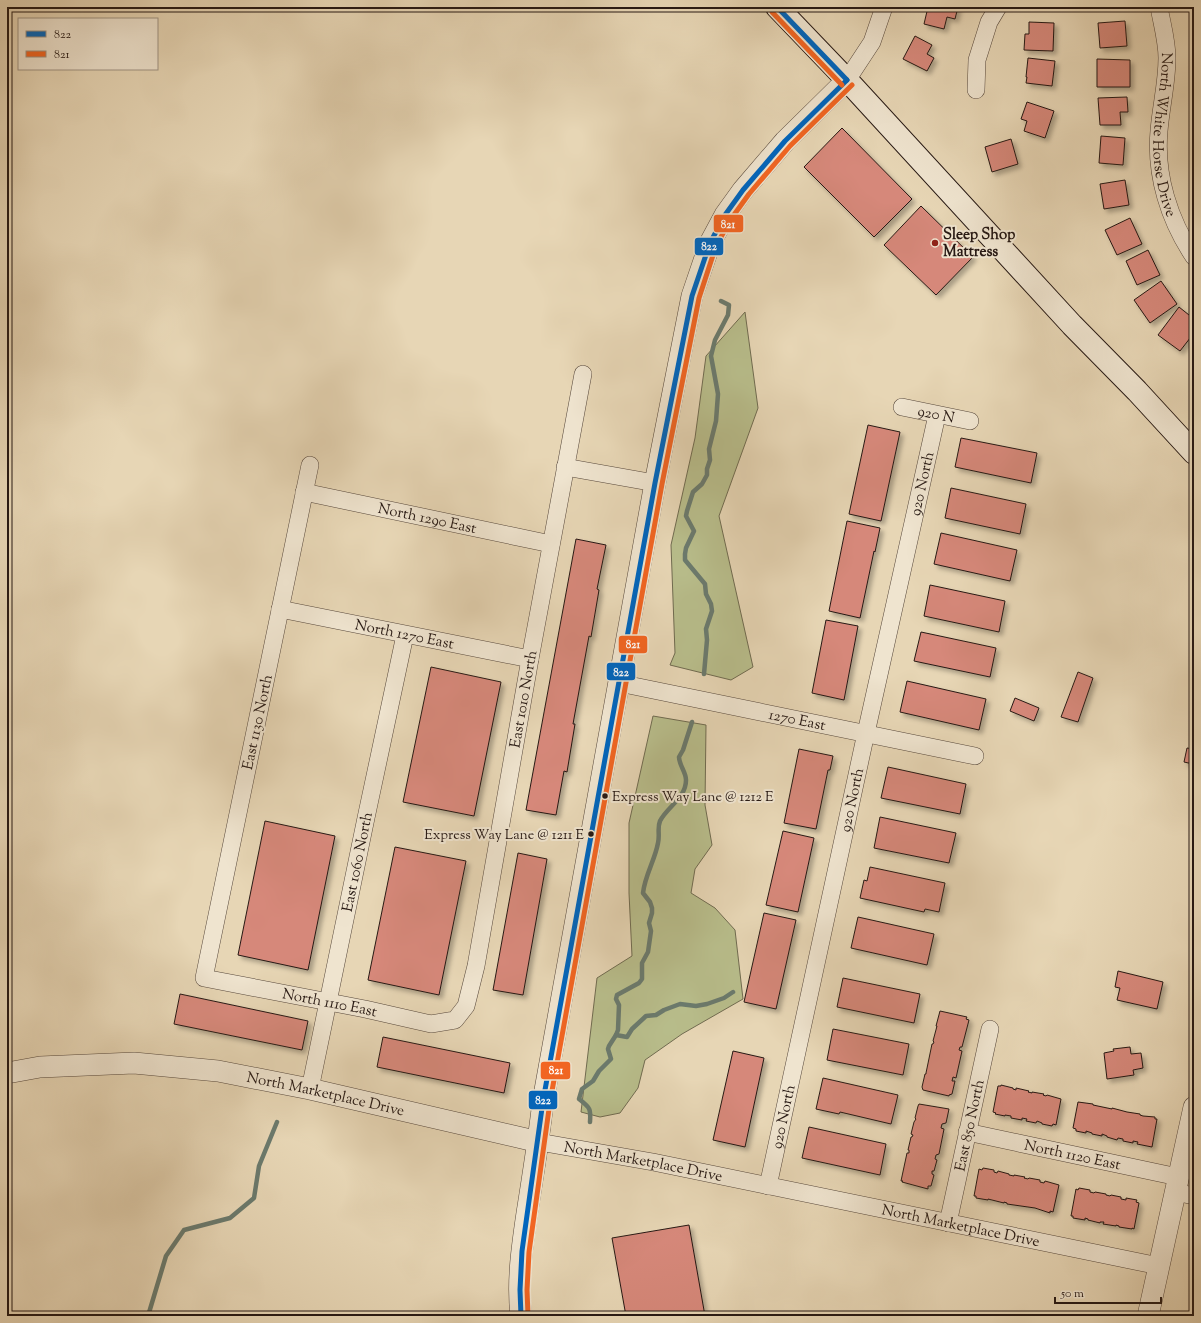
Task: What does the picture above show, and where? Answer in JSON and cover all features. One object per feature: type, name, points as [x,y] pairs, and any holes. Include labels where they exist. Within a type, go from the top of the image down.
[{"type":"main road","points":[[777,7],[1072,325],[1137,391],[1194,453]]},
{"type":"street","points":[[521,1316],[519,1297],[522,1251],[539,1142],[543,1101],[656,483],[692,296],[710,243],[725,215],[758,172],[785,141],[846,80],[872,42],[884,7]]},
{"type":"street","points":[[976,90],[977,60],[989,22],[998,7]]},
{"type":"street","name":"North White Horse Drive","points":[[1159,7],[1167,56],[1166,81],[1159,130],[1158,152],[1160,171],[1169,209],[1177,228],[1194,258]]},
{"type":"street","name":"East 1010 North","points":[[455,1020],[466,1006],[476,966],[530,659],[583,374]]},
{"type":"street","name":"920 N","points":[[902,407],[970,421]]},
{"type":"street","name":"920 North","points":[[768,1186],[866,733],[937,415]]},
{"type":"street","name":"East 1130 North","points":[[204,978],[310,465]]},
{"type":"street","points":[[565,467],[656,483]]},
{"type":"street","name":"North 1290 East","points":[[304,492],[551,544]]},
{"type":"street","name":"North 1270 East","points":[[280,610],[530,659]]},
{"type":"street","name":"East 1060 North","points":[[310,1089],[405,635]]},
{"type":"street","name":"1270 East","points":[[619,683],[975,756]]},
{"type":"street","name":"North 1110 East","points":[[204,978],[431,1024],[455,1020]]},
{"type":"street","name":"East 850 North","points":[[948,1223],[990,1028]]},
{"type":"street","name":"North Marketplace Drive","points":[[7,1073],[40,1067],[134,1063],[218,1071],[310,1089],[539,1142],[653,1162],[1159,1266]]},
{"type":"street","points":[[1148,1316],[1159,1266],[1183,1188],[1194,1107]]},
{"type":"street","name":"North 1120 East","points":[[967,1132],[1183,1188]]},
{"type":"green space","points":[[745,312],[758,408],[719,516],[753,667],[731,680],[670,665],[675,653],[671,545],[695,438],[706,356]]},
{"type":"green space","points":[[653,716],[706,725],[705,805],[712,845],[695,869],[691,893],[715,908],[735,930],[743,999],[682,1034],[645,1060],[638,1088],[620,1113],[600,1117],[581,1112],[597,978],[632,956],[629,893],[629,823]]},
{"type":"building","points":[[928,7],[958,7],[955,19],[947,17],[944,29],[924,24]]},
{"type":"building","points":[[1125,21],[1127,46],[1100,48],[1098,23]]},
{"type":"building","points":[[1029,22],[1054,23],[1053,51],[1024,50],[1025,34],[1029,34]]},
{"type":"building","points":[[915,36],[932,45],[927,54],[934,58],[927,71],[903,59]]},
{"type":"building","points":[[1028,58],[1055,61],[1052,86],[1026,83]]},
{"type":"building","points":[[1097,59],[1130,60],[1130,87],[1097,87]]},
{"type":"building","points":[[1127,97],[1128,112],[1120,112],[1121,125],[1100,125],[1098,98]]},
{"type":"building","points":[[1027,102],[1054,111],[1045,138],[1024,131],[1027,121],[1021,119]]},
{"type":"building","points":[[842,128],[912,199],[874,237],[804,167]]},
{"type":"building","points":[[1101,136],[1125,138],[1123,165],[1099,163]]},
{"type":"building","points":[[1011,139],[1018,164],[992,172],[985,147]]},
{"type":"building","points":[[1125,180],[1129,205],[1104,209],[1100,184]]},
{"type":"building","points":[[921,206],[973,257],[936,295],[884,245]]},
{"type":"building","points":[[1130,218],[1142,244],[1117,255],[1105,230]]},
{"type":"building","points":[[1148,250],[1160,275],[1137,285],[1126,261]]},
{"type":"building","points":[[1161,281],[1177,304],[1150,323],[1134,300]]},
{"type":"building","points":[[1179,307],[1194,319],[1194,333],[1180,351],[1158,335]]},
{"type":"building","points":[[868,425],[900,432],[881,521],[849,514]]},
{"type":"building","points":[[961,438],[1037,453],[1031,483],[955,467]]},
{"type":"building","points":[[951,488],[1026,504],[1020,534],[945,518]]},
{"type":"building","points":[[847,521],[880,528],[860,618],[829,611]]},
{"type":"building","points":[[941,533],[1017,550],[1010,581],[934,564]]},
{"type":"building","points":[[576,539],[606,545],[597,589],[599,590],[591,637],[589,636],[573,724],[575,724],[567,772],[564,771],[556,815],[526,810]]},
{"type":"building","points":[[930,585],[1005,601],[999,632],[924,616]]},
{"type":"building","points":[[826,620],[858,626],[844,700],[812,693]]},
{"type":"building","points":[[921,632],[996,648],[990,677],[914,661]]},
{"type":"building","points":[[431,667],[501,682],[474,816],[403,802]]},
{"type":"building","points":[[1078,672],[1093,678],[1078,722],[1061,717]]},
{"type":"building","points":[[907,681],[986,699],[979,730],[900,712]]},
{"type":"building","points":[[1015,698],[1039,708],[1034,721],[1010,711]]},
{"type":"building","points":[[1187,748],[1194,749],[1194,778],[1190,777],[1193,764],[1184,762]]},
{"type":"building","points":[[799,749],[833,756],[830,770],[828,770],[816,829],[784,823]]},
{"type":"building","points":[[888,767],[966,784],[960,814],[881,798]]},
{"type":"building","points":[[880,817],[956,833],[949,863],[874,848]]},
{"type":"building","points":[[265,821],[335,836],[308,970],[238,955]]},
{"type":"building","points":[[783,831],[814,838],[798,912],[766,905]]},
{"type":"building","points":[[395,847],[466,861],[439,995],[368,980]]},
{"type":"building","points":[[518,853],[547,859],[523,995],[493,990]]},
{"type":"building","points":[[870,867],[945,883],[939,912],[925,909],[924,912],[860,898],[864,880],[867,881]]},
{"type":"building","points":[[764,913],[796,920],[776,1009],[744,1002]]},
{"type":"building","points":[[858,917],[934,934],[927,965],[851,948]]},
{"type":"building","points":[[1118,971],[1163,982],[1157,1009],[1117,1000],[1120,988],[1115,987]]},
{"type":"building","points":[[843,978],[920,994],[914,1023],[837,1007]]},
{"type":"building","points":[[180,994],[308,1021],[302,1050],[174,1024]]},
{"type":"building","points":[[940,1011],[967,1017],[966,1019],[969,1020],[962,1047],[960,1047],[959,1050],[962,1051],[956,1078],[953,1077],[952,1081],[955,1081],[952,1094],[949,1096],[923,1090],[922,1087],[932,1044],[934,1042]]},
{"type":"building","points":[[833,1029],[909,1044],[903,1075],[827,1060]]},
{"type":"building","points":[[383,1037],[510,1063],[504,1093],[377,1067]]},
{"type":"building","points":[[1130,1047],[1131,1054],[1141,1053],[1143,1068],[1133,1070],[1134,1075],[1107,1079],[1104,1053],[1114,1051],[1113,1049]]},
{"type":"building","points":[[733,1051],[764,1058],[745,1147],[713,1140]]},
{"type":"building","points":[[823,1078],[898,1095],[891,1124],[840,1112],[839,1114],[816,1109]]},
{"type":"building","points":[[1001,1085],[1016,1090],[1016,1088],[1061,1099],[1056,1125],[1053,1124],[1052,1126],[1042,1124],[1037,1121],[1036,1123],[1026,1121],[1027,1119],[1022,1118],[1022,1120],[1011,1118],[1011,1116],[995,1114],[996,1113],[993,1112],[998,1086]]},
{"type":"building","points":[[1078,1102],[1140,1114],[1143,1116],[1155,1117],[1155,1119],[1157,1119],[1152,1147],[1137,1144],[1138,1142],[1133,1141],[1133,1143],[1123,1141],[1123,1139],[1118,1138],[1117,1140],[1102,1134],[1102,1136],[1086,1131],[1086,1133],[1076,1131],[1076,1129],[1073,1128]]},
{"type":"building","points":[[919,1104],[949,1109],[946,1123],[942,1124],[941,1128],[944,1129],[939,1154],[936,1155],[935,1159],[937,1160],[934,1171],[932,1171],[932,1174],[934,1175],[931,1186],[928,1186],[928,1189],[901,1181],[907,1153],[909,1153],[908,1150],[911,1137],[913,1135],[911,1134]]},
{"type":"building","points":[[809,1127],[886,1144],[880,1175],[802,1158]]},
{"type":"building","points":[[983,1168],[994,1170],[994,1172],[997,1173],[998,1171],[1009,1175],[1059,1185],[1053,1212],[1050,1211],[1050,1213],[1035,1208],[976,1198],[976,1196],[974,1196],[979,1169],[982,1170]]},
{"type":"building","points":[[1079,1188],[1090,1190],[1090,1192],[1094,1193],[1121,1197],[1121,1199],[1126,1200],[1126,1198],[1137,1200],[1136,1202],[1139,1203],[1134,1229],[1103,1224],[1104,1222],[1100,1223],[1085,1218],[1085,1220],[1073,1218],[1073,1216],[1071,1216],[1076,1189],[1078,1190]]},
{"type":"building","points":[[689,1225],[705,1316],[626,1316],[612,1238]]},
{"type":"building","points":[[1194,1293],[1194,1312],[1190,1312]]},
{"type":"waterway","points":[[704,674],[707,640],[706,629],[712,611],[711,604],[706,594],[705,584],[685,560],[686,548],[694,531],[686,516],[693,492],[702,484],[707,475],[710,460],[709,449],[716,421],[718,394],[711,356],[715,340],[728,315],[729,305],[721,301]]},
{"type":"waterway","points":[[590,1122],[589,1109],[586,1104],[579,1099],[582,1089],[593,1081],[599,1071],[611,1059],[608,1049],[618,1030],[619,1005],[616,999],[617,995],[639,983],[642,979],[642,963],[648,952],[651,931],[649,923],[652,913],[650,902],[643,893],[644,886],[657,849],[660,821],[680,797],[685,786],[686,777],[679,757],[683,750],[692,722]]},
{"type":"waterway","points":[[616,1035],[627,1037],[632,1029],[646,1016],[656,1015],[664,1010],[680,1004],[696,1006],[707,1004],[724,998],[733,992]]},
{"type":"waterway","points":[[148,1316],[166,1256],[184,1230],[230,1218],[254,1198],[259,1166],[277,1122]]},
{"type":"transit line","name":"822","points":[[777,7],[847,80]]},
{"type":"transit line","name":"821","points":[[772,12],[842,85]]},
{"type":"transit line","name":"822","points":[[521,1316],[520,1290],[522,1251],[543,1101],[655,483],[692,296],[710,243],[725,215],[743,190],[785,141],[847,80]]},
{"type":"transit line","name":"821","points":[[528,1315],[527,1290],[529,1252],[550,1102],[662,484],[699,298],[716,246],[731,219],[749,194],[790,146],[852,85]]},
{"type":"place","name":"Sleep Shop Mattress","points":[[935,243]]},
{"type":"place","name":"Express Way Lane @ 1212 E","points":[[605,796]]},
{"type":"place","name":"Express Way Lane @ 1211 E","points":[[591,834]]}]
